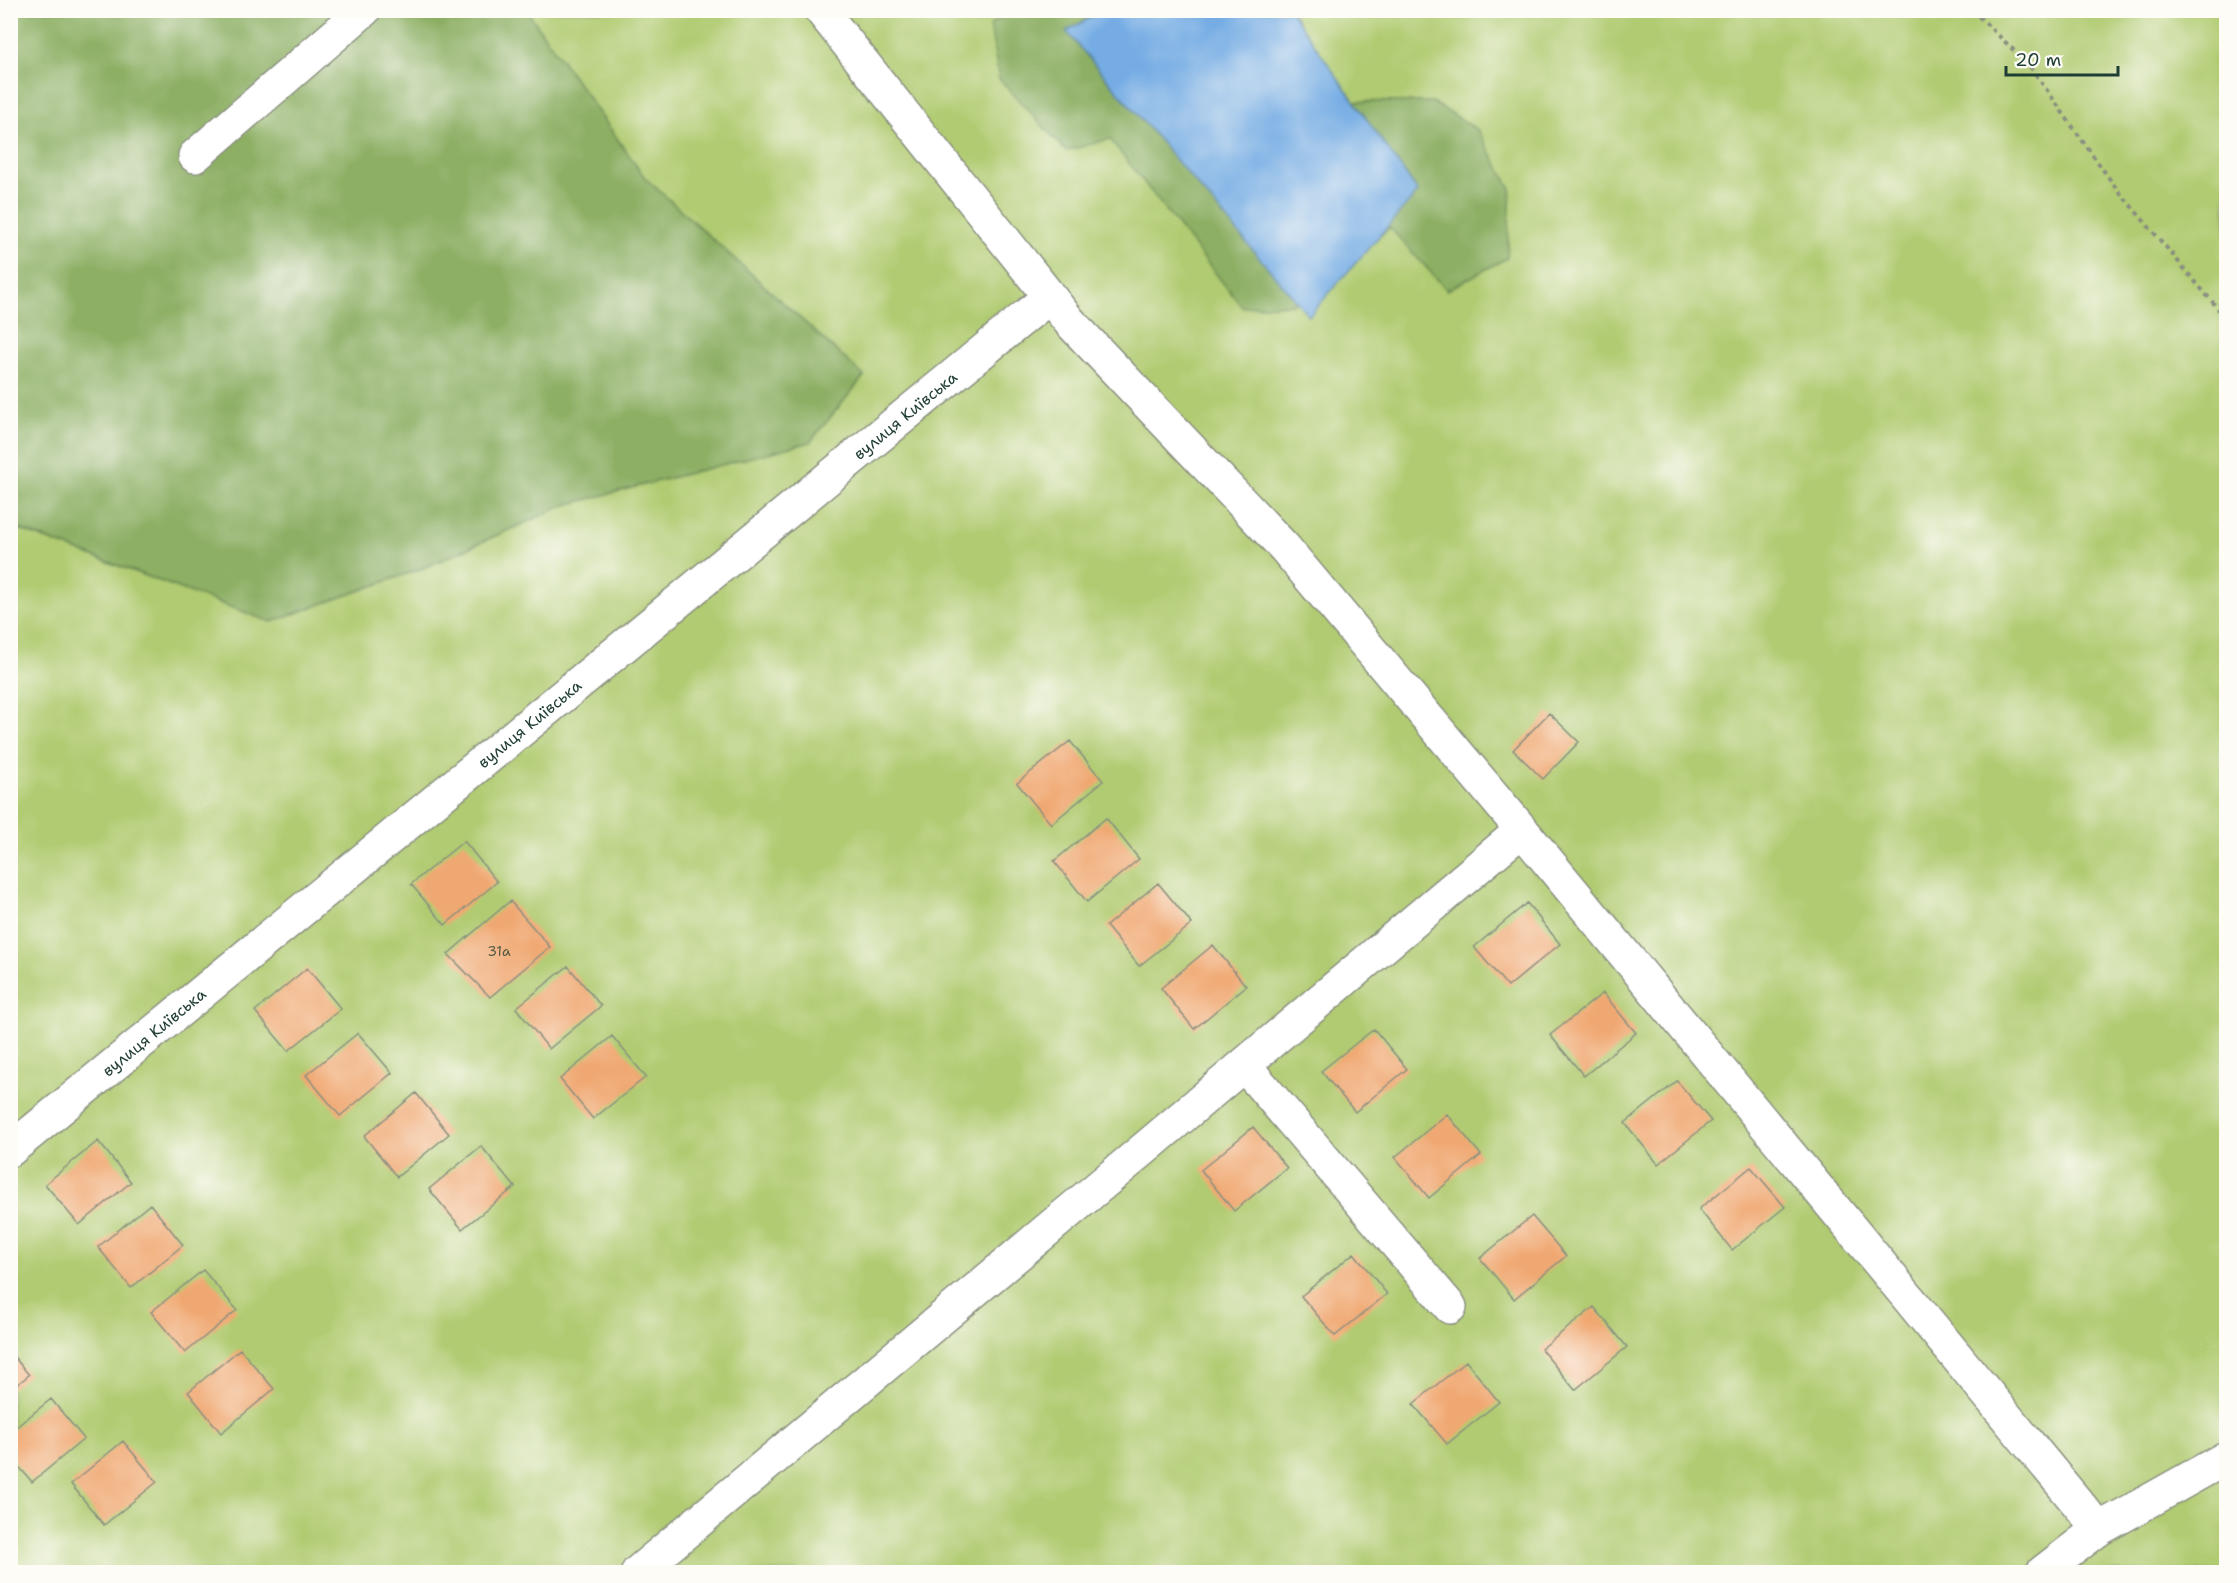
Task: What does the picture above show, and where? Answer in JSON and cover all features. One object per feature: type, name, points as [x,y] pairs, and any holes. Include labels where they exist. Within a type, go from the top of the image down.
[{"type":"street","points":[[195,156],[364,10]]},
{"type":"street","points":[[821,10],[1069,321],[1284,547],[1522,830],[2099,1529]]},
{"type":"street","name":"вулиця Київська","points":[[10,1150],[1049,297]]},
{"type":"street","points":[[638,1572],[1522,830]]},
{"type":"street","points":[[1244,1065],[1450,1307]]},
{"type":"street","points":[[2043,1572],[2099,1529],[2226,1458]]},
{"type":"path","points":[[1972,10],[2029,64],[2116,188],[2226,318]]},
{"type":"path","points":[[2220,10],[2226,22]]},
{"type":"green space","points":[[10,11],[527,11],[645,178],[864,376],[810,442],[565,505],[423,568],[271,622],[11,526]]},
{"type":"green space","points":[[527,11],[2226,11],[2226,1572],[11,1572],[10,526],[271,622],[423,568],[565,505],[810,442],[864,376],[645,178]]},
{"type":"green space","points":[[1011,11],[1247,11],[1309,101],[1432,102],[1478,130],[1511,189],[1507,258],[1447,290],[1390,228],[1293,304],[1242,307],[1110,139],[1066,151],[999,79],[990,25]]},
{"type":"water","points":[[1104,10],[1291,11],[1418,192],[1309,316],[1066,31]]},
{"type":"building","points":[[1549,713],[1579,742],[1543,779],[1513,750]]},
{"type":"building","points":[[1070,741],[1103,781],[1051,824],[1017,783]]},
{"type":"building","points":[[1106,818],[1139,859],[1087,902],[1054,861]]},
{"type":"building","points":[[464,841],[497,882],[445,925],[411,884]]},
{"type":"building","points":[[1158,883],[1192,924],[1139,966],[1106,926]]},
{"type":"building","points":[[510,901],[550,947],[490,997],[448,954]]},
{"type":"building","points":[[1527,903],[1560,944],[1508,987],[1474,947]]},
{"type":"building","points":[[1213,945],[1246,986],[1194,1029],[1161,988]]},
{"type":"building","points":[[568,966],[601,1006],[549,1049],[516,1008]]},
{"type":"building","points":[[307,968],[341,1009],[288,1051],[255,1011]]},
{"type":"building","points":[[1603,993],[1636,1033],[1584,1076],[1550,1035]]},
{"type":"building","points":[[1374,1029],[1407,1069],[1355,1112],[1321,1071]]},
{"type":"building","points":[[358,1033],[392,1073],[340,1116],[306,1075]]},
{"type":"building","points":[[612,1036],[646,1077],[593,1119],[560,1079]]},
{"type":"building","points":[[1677,1081],[1711,1121],[1658,1164],[1625,1123]]},
{"type":"building","points":[[416,1093],[449,1134],[397,1177],[364,1136]]},
{"type":"building","points":[[1447,1114],[1481,1155],[1429,1198],[1395,1157]]},
{"type":"building","points":[[1253,1127],[1287,1168],[1234,1211],[1201,1170]]},
{"type":"building","points":[[98,1141],[131,1182],[79,1225],[45,1184]]},
{"type":"building","points":[[481,1146],[515,1187],[462,1229],[429,1189]]},
{"type":"building","points":[[1751,1167],[1785,1207],[1732,1250],[1699,1209]]},
{"type":"building","points":[[150,1204],[183,1245],[131,1288],[98,1247]]},
{"type":"building","points":[[1532,1216],[1566,1256],[1514,1299],[1480,1258]]},
{"type":"building","points":[[1354,1253],[1387,1294],[1335,1336],[1301,1296]]},
{"type":"building","points":[[203,1270],[237,1310],[185,1353],[151,1312]]},
{"type":"building","points":[[1594,1307],[1627,1347],[1575,1390],[1541,1349]]},
{"type":"building","points":[[240,1349],[274,1389],[221,1433],[188,1392]]},
{"type":"building","points":[[10,1352],[29,1375],[10,1390]]},
{"type":"building","points":[[1466,1361],[1499,1402],[1447,1444],[1413,1404]]},
{"type":"building","points":[[51,1399],[84,1439],[32,1482],[10,1456],[10,1432]]},
{"type":"building","points":[[123,1441],[157,1482],[104,1525],[71,1484]]}]
